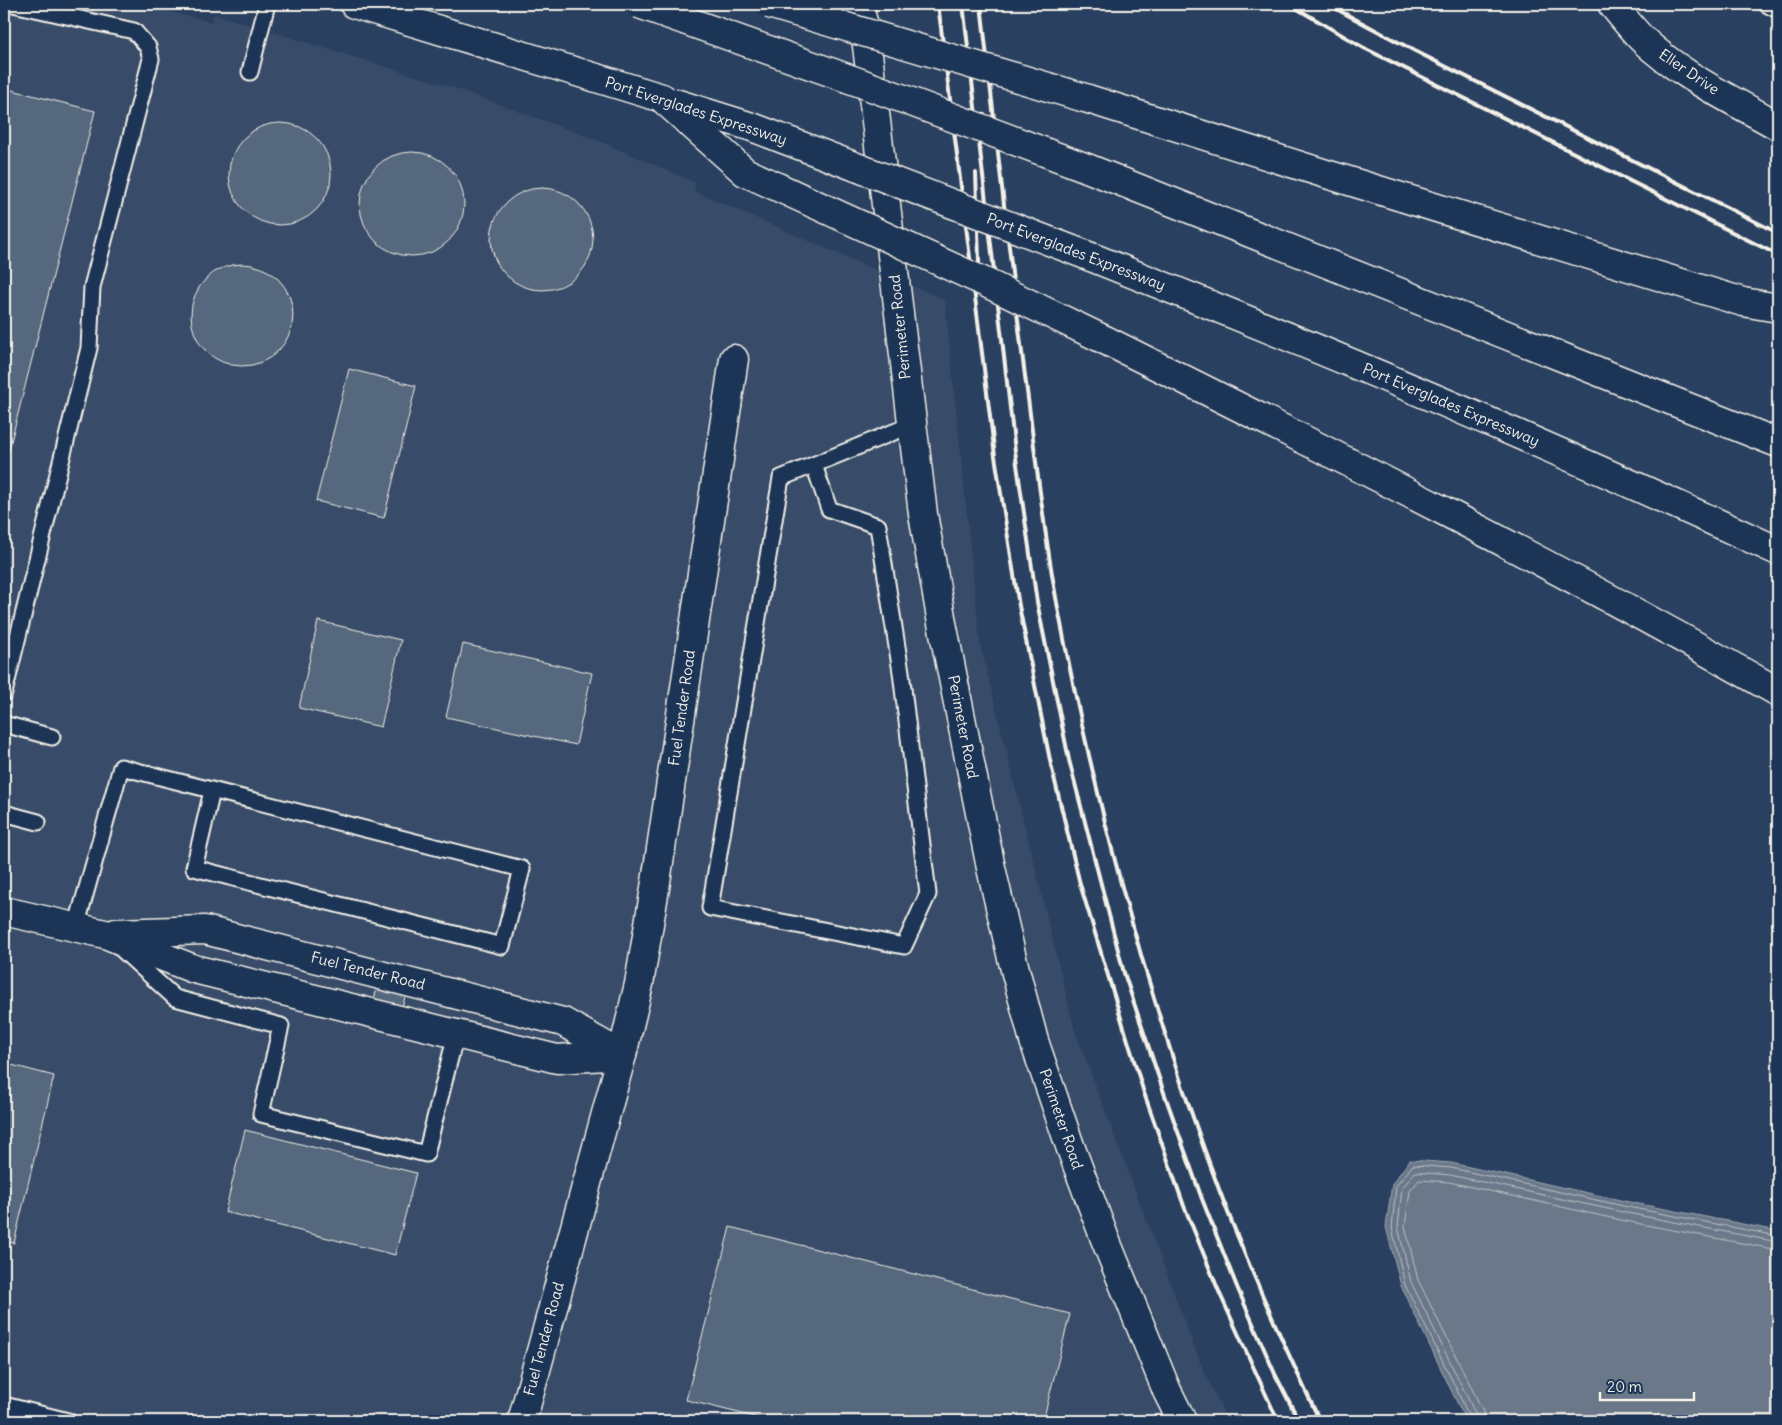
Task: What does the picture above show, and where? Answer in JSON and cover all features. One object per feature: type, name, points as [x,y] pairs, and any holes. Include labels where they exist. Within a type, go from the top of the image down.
[{"type":"main road","name":"Port Everglades Expressway","points":[[354,4],[752,127],[1206,302],[1633,483],[1778,551]]},
{"type":"main road","points":[[639,4],[1087,168],[1778,443]]},
{"type":"main road","points":[[769,4],[1085,98],[1743,302],[1778,308]]},
{"type":"main road","name":"Perimeter Road","points":[[858,4],[865,29],[923,514],[942,623],[991,868],[1014,967],[1034,1041],[1077,1165],[1116,1266],[1167,1391],[1182,1421]]},
{"type":"main road","name":"Eller Drive","points":[[1612,4],[1642,39],[1666,58],[1697,79],[1778,126]]},
{"type":"main road","points":[[662,98],[745,172],[978,278],[1392,483],[1563,573],[1778,692]]},
{"type":"main road","name":"Fuel Tender Road","points":[[522,1421],[622,1055],[639,984],[734,359]]},
{"type":"main road","name":"Fuel Tender Road","points":[[4,910],[105,934],[194,969],[557,1059],[622,1055]]},
{"type":"main road","name":"Fuel Tender Road","points":[[105,934],[205,930],[563,1022],[622,1055]]},
{"type":"lane","points":[[4,693],[89,348],[92,287],[151,59],[148,47],[134,31],[13,4]]},
{"type":"lane","points":[[250,72],[267,4]]},
{"type":"lane","points":[[1766,4],[1778,10]]},
{"type":"lane","points":[[814,465],[828,509],[878,526],[901,672],[928,894],[904,946],[710,908],[781,478],[911,425]]},
{"type":"lane","points":[[4,724],[52,737]]},
{"type":"lane","points":[[76,927],[121,767],[212,790],[522,869],[502,946],[194,868],[212,790]]},
{"type":"lane","points":[[4,813],[38,822]]},
{"type":"lane","points":[[105,934],[174,998],[281,1026],[261,1114],[426,1154],[456,1034]]},
{"type":"lane","points":[[4,1405],[68,1421]]},
{"type":"shaded area","points":[[4,4],[137,4],[212,22],[214,14],[452,87],[597,140],[696,183],[694,191],[945,300],[980,643],[1075,1031],[1203,1370],[1228,1421],[4,1421]]},
{"type":"water","points":[[1410,1160],[1451,1163],[1629,1202],[1778,1231],[1778,1421],[1466,1421],[1401,1286],[1386,1227],[1392,1184]]},
{"type":"building","points":[[4,88],[95,111],[4,469]]},
{"type":"building","points":[[280,123],[299,127],[316,138],[327,155],[331,174],[327,193],[316,210],[299,221],[280,225],[261,221],[244,210],[233,193],[229,174],[233,155],[244,138],[261,127]]},
{"type":"building","points":[[412,152],[432,156],[441,160],[449,167],[456,175],[460,184],[464,204],[460,224],[456,233],[449,241],[441,248],[432,252],[412,256],[392,252],[383,248],[375,241],[368,233],[364,224],[360,204],[364,184],[368,175],[375,167],[383,160],[392,156]]},
{"type":"building","points":[[542,188],[552,189],[571,196],[585,210],[592,229],[592,249],[585,268],[571,282],[552,289],[542,290],[532,289],[513,282],[499,268],[492,249],[491,239],[492,229],[499,210],[513,196],[532,189]]},
{"type":"building","points":[[242,264],[261,268],[278,279],[289,296],[293,315],[289,334],[278,351],[261,362],[242,366],[223,362],[206,351],[195,334],[191,315],[195,296],[206,279],[223,268]]},
{"type":"building","points":[[349,369],[416,386],[384,518],[316,501]]},
{"type":"building","points":[[318,621],[401,640],[381,727],[299,708]]},
{"type":"building","points":[[463,644],[592,673],[576,745],[446,717]]},
{"type":"building","points":[[377,986],[406,993],[402,1008],[374,1000]]},
{"type":"building","points":[[4,1063],[54,1076],[14,1243],[4,1241]]},
{"type":"building","points":[[245,1130],[416,1173],[395,1255],[225,1212]]},
{"type":"building","points":[[730,1227],[1070,1314],[1043,1421],[771,1421],[686,1400]]},
{"type":"railway","points":[[938,4],[995,456],[1019,606],[1051,765],[1080,884],[1144,1093],[1184,1206],[1220,1294],[1278,1421]]},
{"type":"railway","points":[[963,4],[1015,451],[1037,602],[1069,760],[1124,973],[1162,1087],[1202,1199],[1237,1287],[1275,1374],[1299,1421]]},
{"type":"railway","points":[[981,4],[1010,255],[1045,530],[1057,603],[1088,753],[1106,827],[1147,975],[1194,1120],[1243,1250],[1280,1336],[1320,1421]]},
{"type":"railway","points":[[1289,4],[1364,48],[1778,255]]},
{"type":"railway","points":[[1327,4],[1415,51],[1778,233]]},
{"type":"railway","points":[[976,173],[980,291]]}]
